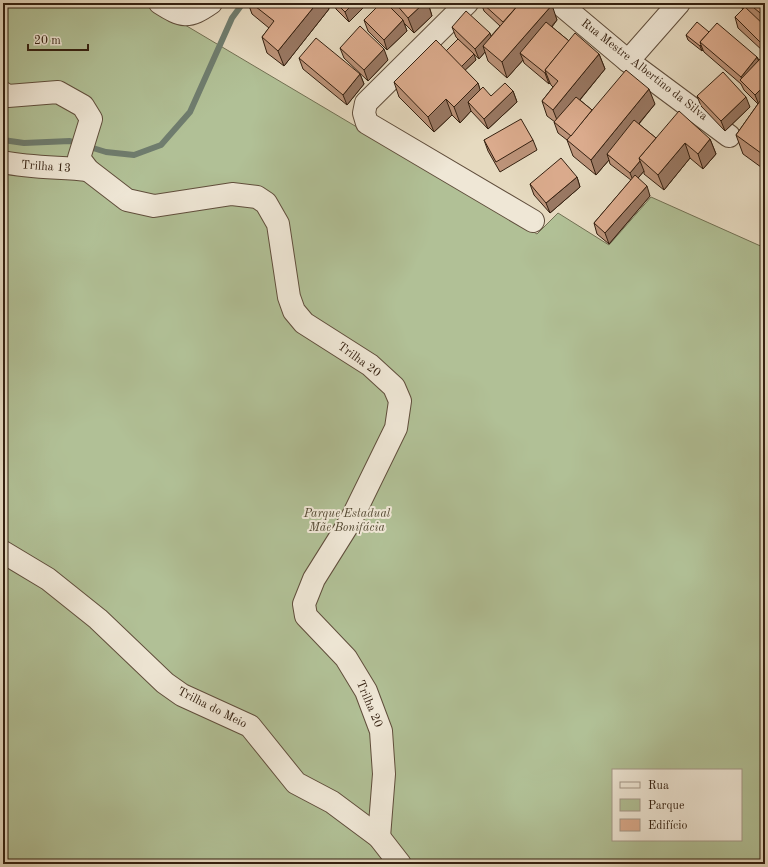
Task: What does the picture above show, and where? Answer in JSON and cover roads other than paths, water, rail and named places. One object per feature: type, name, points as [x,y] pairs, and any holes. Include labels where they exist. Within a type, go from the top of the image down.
[{"type":"street","points":[[160,3],[177,14],[196,14],[210,3]]},
{"type":"street","points":[[467,3],[366,103],[364,113],[367,123],[533,222]]},
{"type":"street","name":"Rua Mestre Albertino da Silva","points":[[559,3],[628,61],[729,136]]},
{"type":"street","points":[[628,61],[679,3]]},
{"type":"street","points":[[3,93],[8,96],[58,92],[83,106],[91,118],[87,132],[84,164]]},
{"type":"street","name":"Trilha 13","points":[[3,162],[31,167],[57,167],[84,164]]},
{"type":"street","name":"Trilha 20","points":[[84,164],[127,200],[154,206],[232,194],[257,197],[266,203],[278,224],[289,297],[294,311],[304,323],[370,365],[394,387],[400,400],[396,428],[351,520],[314,579],[304,604],[306,616],[346,658],[362,684],[381,731],[384,774],[379,837]]},
{"type":"street","name":"Trilha do Meio","points":[[3,552],[48,579],[98,619],[165,683],[182,695],[250,726],[296,783],[332,802],[379,837],[400,864]]},
{"type":"waterway","points":[[3,140],[24,143],[70,141],[106,152],[134,155],[161,145],[190,112],[232,18],[243,3]]},
{"type":"park label","name":"Parque Estadual Mãe Bonifácia","points":[[347,521]]}]
